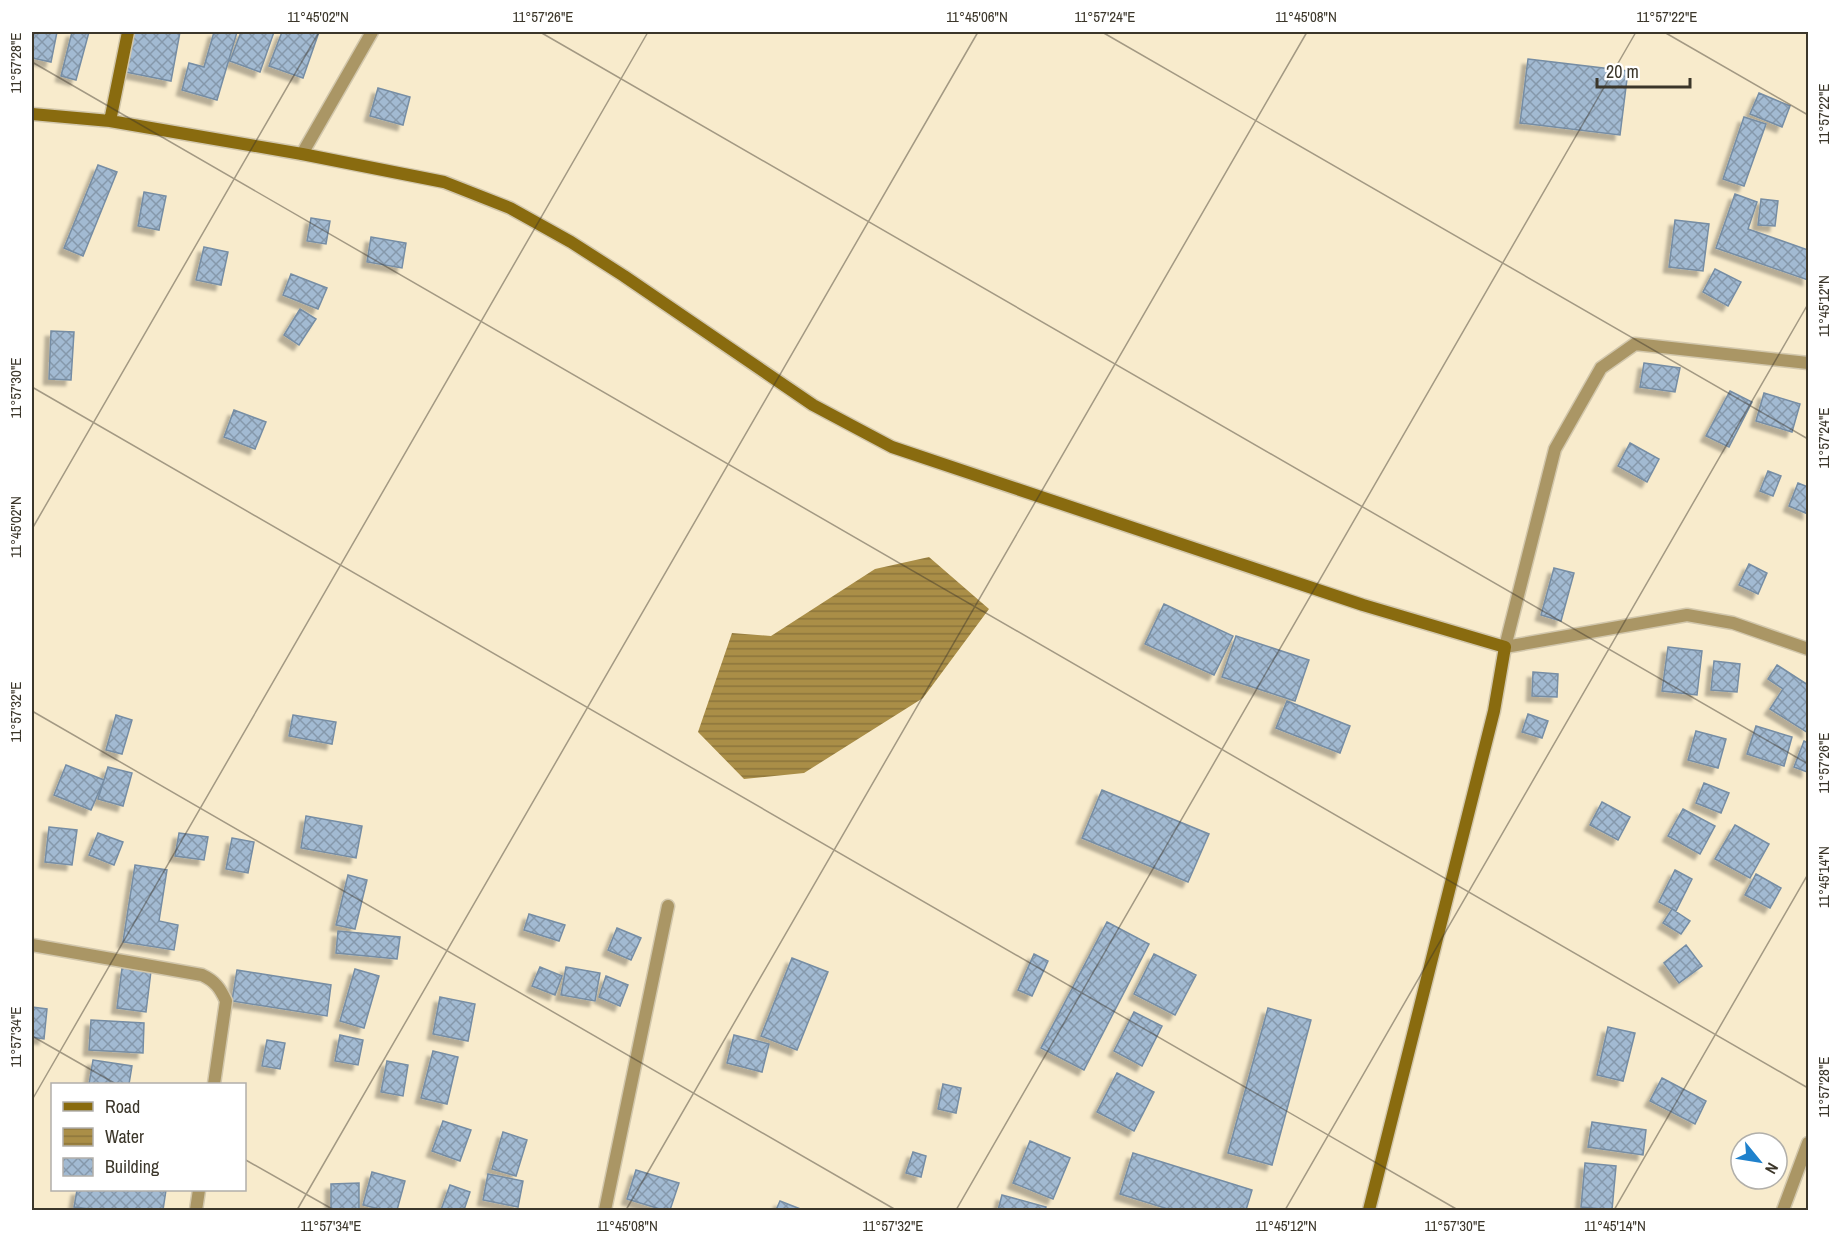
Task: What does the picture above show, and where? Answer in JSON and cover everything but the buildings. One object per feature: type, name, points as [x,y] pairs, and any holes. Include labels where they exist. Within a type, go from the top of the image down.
[{"type":"street","points":[[110,121],[129,32]]},
{"type":"street","points":[[302,154],[372,32]]},
{"type":"street","points":[[32,114],[110,121],[302,154],[444,182],[510,208],[571,242],[813,405],[892,447],[1363,605],[1505,647],[1687,615],[1733,623],[1809,649]]},
{"type":"street","points":[[1369,1210],[1494,711],[1505,647],[1555,449],[1600,368],[1635,344],[1809,363]]},
{"type":"street","points":[[605,1210],[668,906]]},
{"type":"street","points":[[32,945],[202,975],[213,980],[226,1001],[214,1083]]},
{"type":"street","points":[[1783,1210],[1809,1143]]},
{"type":"street","points":[[196,1210],[199,1191]]},
{"type":"water","points":[[929,557],[989,609],[923,698],[804,773],[744,779],[698,732],[732,633],[771,636],[875,569]]}]
